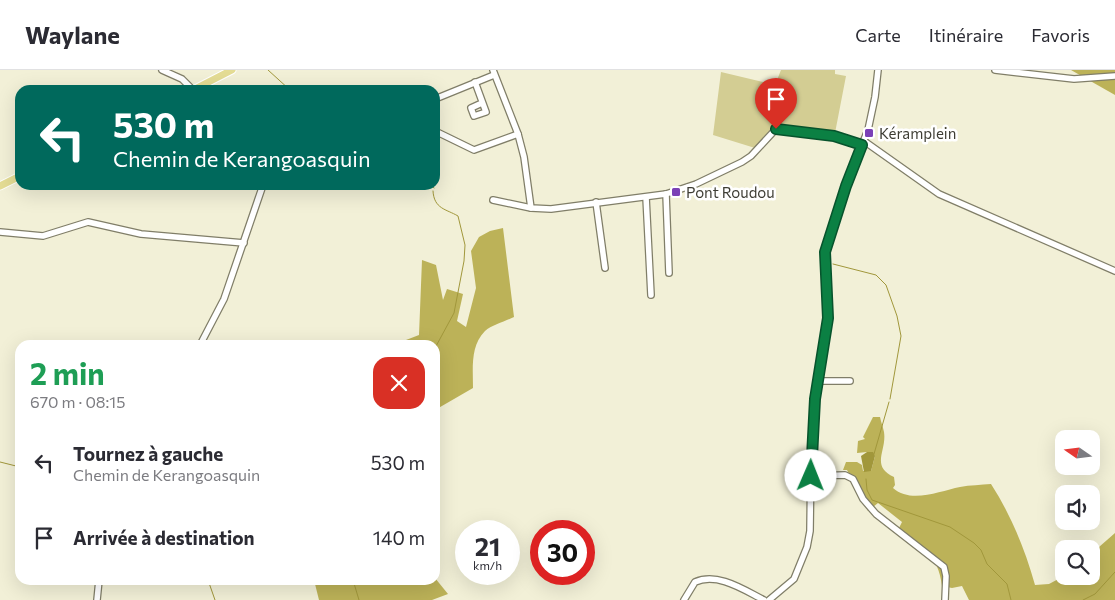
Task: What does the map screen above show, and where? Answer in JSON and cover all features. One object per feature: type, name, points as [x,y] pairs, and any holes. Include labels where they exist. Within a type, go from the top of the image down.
[{"type":"main road","points":[[202,85],[232,70]]},
{"type":"main road","points":[[0,186],[15,178]]},
{"type":"street","points":[[162,70],[182,79],[188,85]]},
{"type":"street","points":[[768,600],[791,583],[802,563],[810,531],[811,444],[828,318],[825,252],[848,178],[863,143],[875,97],[878,70]]},
{"type":"street","points":[[995,70],[1074,79],[1115,76]]},
{"type":"street","points":[[440,96],[475,82],[493,72],[518,134],[524,157],[531,208]]},
{"type":"street","points":[[475,82],[482,103]]},
{"type":"street","points":[[493,200],[531,208],[551,209],[666,194],[696,184],[742,162],[751,156],[776,129],[834,136],[863,143],[939,194],[1115,271]]},
{"type":"street","points":[[440,133],[474,150],[518,134]]},
{"type":"street","points":[[203,340],[224,299],[261,190]]},
{"type":"street","points":[[666,194],[669,273]]},
{"type":"street","points":[[646,198],[652,295]]},
{"type":"street","points":[[596,202],[605,268]]},
{"type":"street","points":[[0,232],[43,236],[88,222],[141,234],[244,243]]},
{"type":"street","points":[[818,381],[850,380]]},
{"type":"street","points":[[811,476],[845,476],[853,479],[863,499],[876,514],[944,567],[946,576],[945,600]]},
{"type":"street","points":[[684,600],[693,584],[698,580],[711,579],[731,584],[764,600]]},
{"type":"street","points":[[97,600],[98,585]]},
{"type":"shaded area","points":[[781,70],[835,70],[835,74],[846,76],[835,133],[773,126],[755,148],[713,135],[721,72],[775,85]]},
{"type":"shaded area","points":[[1071,70],[1115,70],[1115,95]]},
{"type":"shaded area","points":[[503,228],[514,317],[488,329],[480,337],[473,358],[473,388],[440,407],[440,340],[406,340],[419,335],[422,260],[436,265],[443,300],[447,289],[463,294],[457,321],[466,327],[476,288],[471,251],[479,237],[490,231]]},
{"type":"shaded area","points":[[873,417],[880,417],[884,432],[881,463],[887,473],[894,477],[895,485],[893,488],[900,493],[917,496],[964,486],[991,484],[1017,533],[1035,585],[1049,584],[1055,581],[1055,585],[1100,585],[1100,546],[1115,533],[1115,600],[969,600],[962,586],[952,588],[942,586],[937,566],[933,559],[921,548],[897,532],[902,522],[878,503],[868,511],[847,470],[843,470],[846,462],[857,462],[862,465],[863,471],[871,471],[875,456],[867,452],[857,453],[858,441],[865,439],[863,437]]},
{"type":"shaded area","points":[[867,452],[873,452],[875,456],[871,471],[864,472],[861,456]]},
{"type":"shaded area","points":[[440,584],[448,594],[432,600],[319,600],[315,585]]},
{"type":"waterway","points":[[268,70],[284,85]]},
{"type":"waterway","points":[[433,191],[438,205],[458,216],[465,245],[464,261],[454,313],[439,340]]},
{"type":"waterway","points":[[833,264],[876,275],[886,285],[897,316],[901,336],[890,399]]},
{"type":"waterway","points":[[874,454],[889,402]]},
{"type":"waterway","points":[[0,462],[15,466]]},
{"type":"waterway","points":[[866,479],[867,490],[872,500],[950,527],[974,543],[981,550],[987,564],[1007,584],[1011,600]]},
{"type":"waterway","points":[[1083,600],[1095,594],[1115,572]]},
{"type":"waterway","points":[[210,585],[215,600]]},
{"type":"waterway","points":[[354,585],[359,600]]},
{"type":"place","name":"Kéramplein","points":[[869,133]]},
{"type":"place","name":"Pont Roudou","points":[[676,192]]},
{"type":"route","points":[[776,129],[834,136],[852,140],[862,145],[854,160],[825,252],[828,318],[815,399],[811,476]]}]
